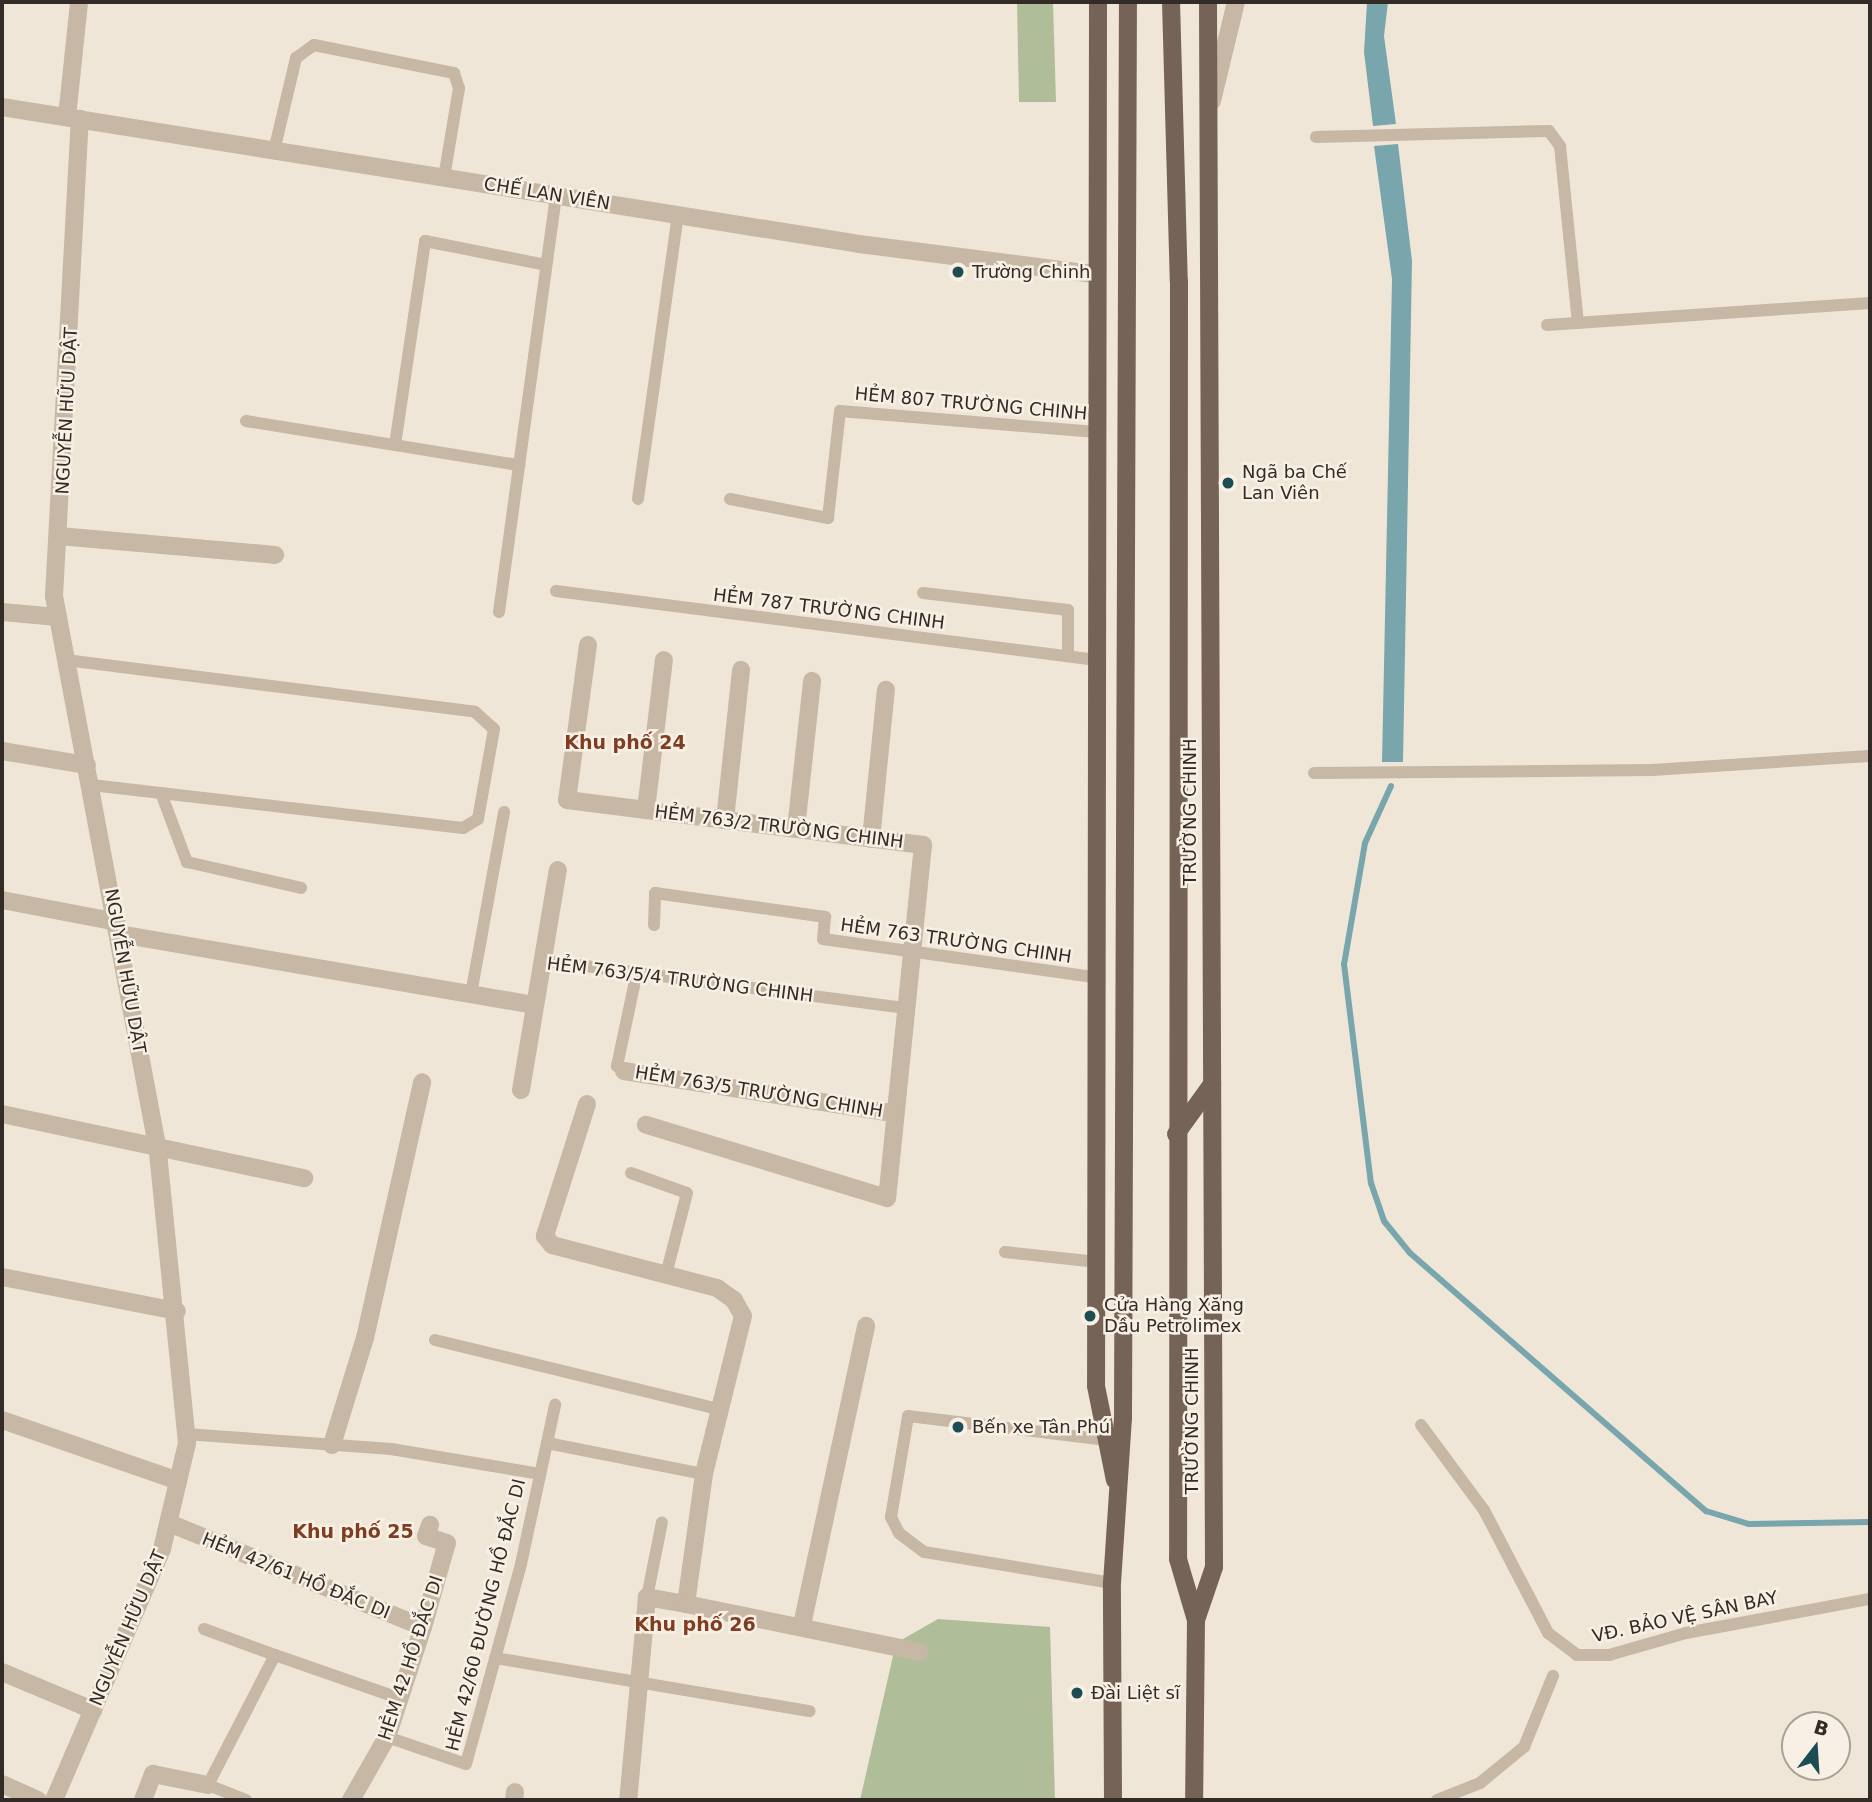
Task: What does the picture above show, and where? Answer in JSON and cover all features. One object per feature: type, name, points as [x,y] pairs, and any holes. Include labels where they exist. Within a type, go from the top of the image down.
[{"type":"main road","points":[[1098,2],[1094,274],[1100,978],[1097,1262],[1102,1440],[1119,1493]]},
{"type":"main road","points":[[1113,1800],[1112,1583],[1121,1442],[1128,2]]},
{"type":"main road","name":"TRƯỜNG CHINH","points":[[1171,2],[1179,282],[1176,1134],[1178,1559],[1196,1620],[1194,1800]]},
{"type":"main road","name":"TRƯỜNG CHINH","points":[[1196,1620],[1214,1567],[1208,2]]},
{"type":"main road","points":[[1176,1134],[1212,1084]]},
{"type":"street","name":"NGUYỄN HỮU DẬT","points":[[54,1800],[169,1523],[187,1434],[177,1311],[158,1151],[58,617],[79,2]]},
{"type":"street","points":[[1209,111],[1236,2]]},
{"type":"street","name":"CHẾ LAN VIÊN","points":[[2,107],[678,215],[1094,274]]},
{"type":"street","points":[[59,536],[275,555]]},
{"type":"street","points":[[2,612],[58,617]]},
{"type":"street","name":"HẺM 763/2 TRƯỜNG CHINH","points":[[588,645],[567,800],[923,845],[912,954]]},
{"type":"street","points":[[646,810],[664,660]]},
{"type":"street","points":[[725,820],[741,670]]},
{"type":"street","points":[[796,830],[812,681]]},
{"type":"street","points":[[871,839],[886,690]]},
{"type":"street","points":[[2,751],[87,765]]},
{"type":"street","points":[[540,960],[558,870]]},
{"type":"street","points":[[2,900],[118,928],[533,1004]]},
{"type":"street","name":"HẺM 763/5 TRƯỜNG CHINH","points":[[646,1125],[887,1198],[893,1113],[912,954]]},
{"type":"street","name":"HẺM 763/5/4 TRƯỜNG CHINH","points":[[521,1090],[540,960]]},
{"type":"street","name":"HẺM 763/5 TRƯỜNG CHINH","points":[[624,1071],[893,1113]]},
{"type":"street","points":[[332,1445],[365,1338],[422,1082]]},
{"type":"street","points":[[587,1104],[545,1236],[552,1245],[716,1288],[743,1316],[704,1475],[686,1604]]},
{"type":"street","points":[[2,1114],[158,1151],[304,1178]]},
{"type":"street","points":[[2,1277],[177,1311]]},
{"type":"street","points":[[802,1625],[866,1326]]},
{"type":"street","points":[[2,1420],[178,1481]]},
{"type":"street","name":"HẺM 42/61 HỒ ĐẮC DI","points":[[169,1523],[424,1628]]},
{"type":"street","name":"HẺM 42 HỒ ĐẮC DI","points":[[351,1800],[387,1737],[424,1628],[447,1544],[426,1536],[430,1525]]},
{"type":"street","points":[[628,1800],[636,1683],[647,1597],[802,1625],[919,1652]]},
{"type":"street","points":[[2,1672],[93,1710]]},
{"type":"street","points":[[144,1800],[153,1774],[208,1785]]},
{"type":"street","points":[[2,1784],[38,1800]]},
{"type":"lane","points":[[274,150],[296,58],[314,45],[454,73],[459,88],[444,178]]},
{"type":"lane","points":[[1316,137],[1535,128],[1554,135],[1578,323]]},
{"type":"lane","points":[[499,612],[556,196]]},
{"type":"lane","points":[[638,499],[678,215]]},
{"type":"lane","points":[[395,445],[425,241],[546,265]]},
{"type":"lane","points":[[1547,325],[1870,303]]},
{"type":"lane","name":"HẺM 807 TRƯỜNG CHINH","points":[[730,499],[828,518],[840,411],[1096,432]]},
{"type":"lane","points":[[246,421],[519,465]]},
{"type":"lane","name":"HẺM 787 TRƯỜNG CHINH","points":[[556,592],[1097,660]]},
{"type":"lane","points":[[923,593],[1068,610],[1069,655]]},
{"type":"lane","points":[[66,660],[475,712],[494,729],[474,827],[91,785]]},
{"type":"lane","points":[[1314,773],[1652,770],[1870,756]]},
{"type":"lane","points":[[161,793],[187,862],[301,888]]},
{"type":"lane","points":[[471,994],[504,812]]},
{"type":"lane","name":"HẺM 763 TRƯỜNG CHINH","points":[[654,925],[655,893],[825,917],[823,939],[912,954],[1100,978]]},
{"type":"lane","name":"HẺM 763/5/4 TRƯỜNG CHINH","points":[[540,960],[906,1008]]},
{"type":"lane","points":[[624,1071],[617,1066],[636,972]]},
{"type":"lane","points":[[631,1172],[684,1186],[687,1193],[666,1275]]},
{"type":"lane","points":[[1005,1252],[1097,1262]]},
{"type":"lane","points":[[435,1340],[719,1409]]},
{"type":"lane","name":"HẺM 42/60 ĐƯỜNG HỒ ĐẮC DI","points":[[387,1737],[466,1764],[495,1658],[555,1405]]},
{"type":"lane","points":[[1112,1583],[924,1552],[899,1533],[891,1517],[908,1416],[1121,1442]]},
{"type":"lane","name":"VĐ. BẢO VỆ SÂN BAY","points":[[1421,1425],[1484,1510],[1548,1633],[1577,1655],[1609,1655],[1686,1633],[1870,1599]]},
{"type":"lane","name":"HẺM 42/60 ĐƯỜNG HỒ ĐẮC DI","points":[[187,1434],[332,1445],[540,1474]]},
{"type":"lane","points":[[547,1443],[704,1475]]},
{"type":"lane","points":[[647,1597],[662,1522]]},
{"type":"lane","points":[[204,1629],[401,1699]]},
{"type":"lane","points":[[246,1800],[208,1785],[275,1655]]},
{"type":"lane","points":[[495,1658],[810,1711]]},
{"type":"lane","points":[[1437,1800],[1480,1783],[1524,1747],[1553,1676]]},
{"type":"green space","points":[[1017,2],[1053,2],[1056,102],[1019,102]]},
{"type":"green space","points":[[938,1619],[1050,1627],[1055,1800],[860,1800],[896,1643]]},
{"type":"water","points":[[1367,2],[1388,2],[1384,36],[1396,124],[1373,126],[1364,52]]},
{"type":"water","points":[[1398,144],[1412,261],[1403,762],[1382,762],[1392,279],[1374,146]]},
{"type":"waterway","points":[[1391,786],[1365,843],[1344,964],[1371,1183],[1384,1221],[1410,1253],[1706,1511],[1749,1524],[1870,1522]]},
{"type":"place","name":"Trường Chinh","points":[[958,272]]},
{"type":"place","name":"Ngã ba Chế Lan Viên","points":[[1228,483]]},
{"type":"place","name":"Cửa Hàng Xăng Dầu Petrolimex","points":[[1090,1316]]},
{"type":"place","name":"Bến xe Tân Phú","points":[[958,1427]]},
{"type":"place","name":"Đài Liệt sĩ","points":[[1077,1693]]},
{"type":"district","name":"Khu phố 24","points":[[625,743]]},
{"type":"district","name":"Khu phố 25","points":[[353,1532]]},
{"type":"district","name":"Khu phố 26","points":[[695,1625]]}]
